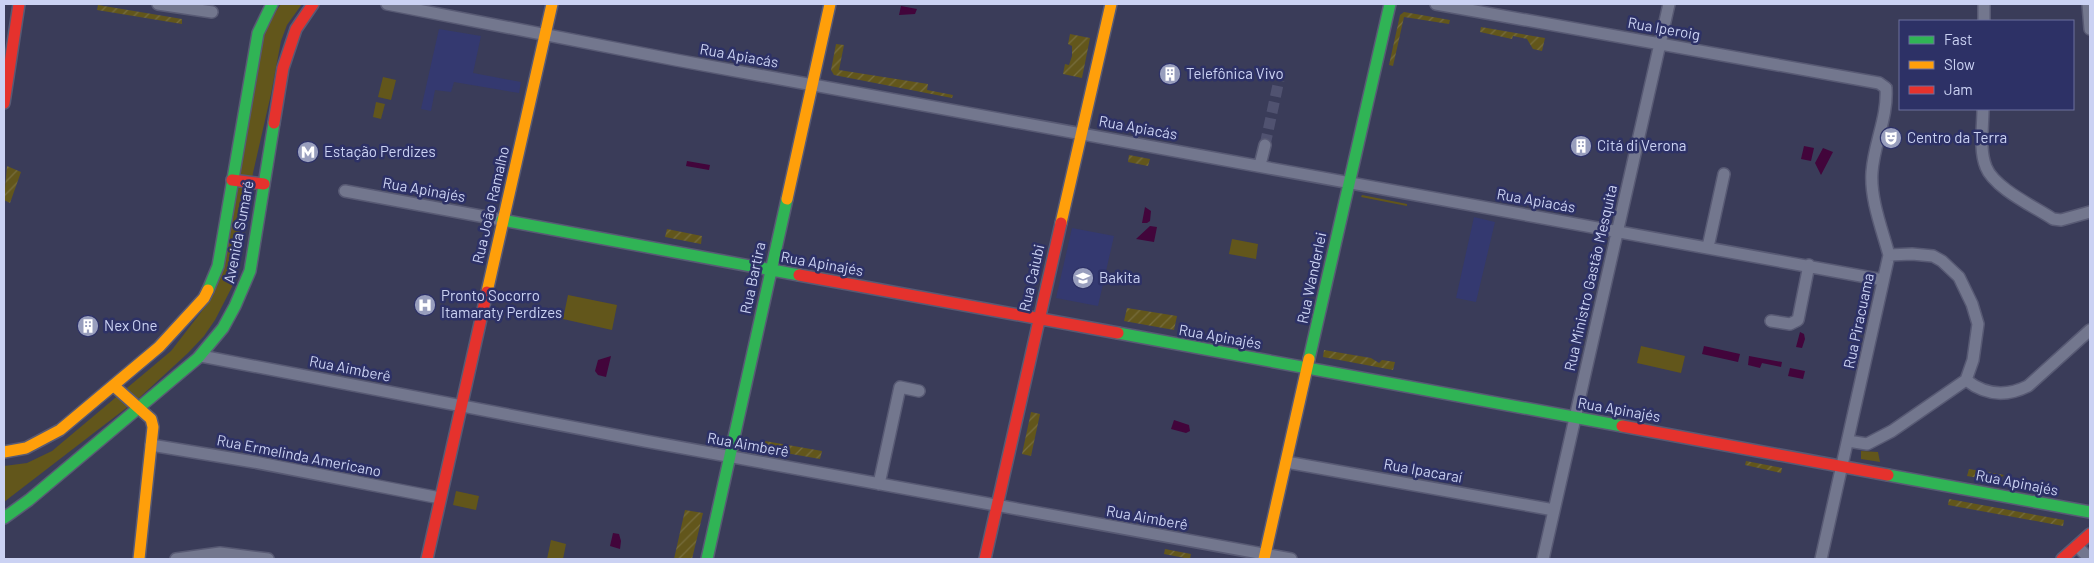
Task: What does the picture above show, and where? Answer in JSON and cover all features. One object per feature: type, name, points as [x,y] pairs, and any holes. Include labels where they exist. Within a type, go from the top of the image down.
[{"type":"street","points":[[4,103],[19,4]]},
{"type":"street","points":[[158,4],[212,12]]},
{"type":"street","name":"Avenida Sumaré","points":[[4,518],[83,456],[138,407],[201,356],[226,325],[243,290],[250,270],[286,54],[296,28],[313,4]]},
{"type":"street","name":"Rua Apiacás","points":[[387,4],[545,33],[676,60],[1080,132],[1883,280]]},
{"type":"street","name":"Rua João Ramalho","points":[[427,559],[552,4]]},
{"type":"street","name":"Rua Bartira","points":[[706,559],[830,4]]},
{"type":"street","name":"Rua Caiubi","points":[[984,559],[1080,132],[1111,4]]},
{"type":"street","name":"Rua Wanderlei","points":[[1264,557],[1390,4]]},
{"type":"street","name":"Rua Iperoig","points":[[1436,4],[1879,83],[1886,88]]},
{"type":"street","name":"Rua Ministro Gastão Mesquita","points":[[1543,559],[1669,4]]},
{"type":"street","points":[[1984,4],[1984,20]]},
{"type":"street","points":[[2088,4],[2090,29]]},
{"type":"street","name":"Avenida Sumaré","points":[[4,452],[26,448],[41,442],[60,430],[159,347],[204,298],[218,266],[254,52],[269,7]]},
{"type":"street","name":"Rua Piracuama","points":[[1822,559],[1889,255],[1876,206],[1872,180],[1873,162],[1887,105],[1886,88]]},
{"type":"street","points":[[1983,110],[1983,155],[1986,167],[1992,176],[2006,189],[2053,219],[2061,220],[2090,212]]},
{"type":"street","points":[[1260,165],[1265,145]]},
{"type":"street","points":[[1708,247],[1724,174]]},
{"type":"street","points":[[232,180],[264,184]]},
{"type":"street","name":"Rua Apinajés","points":[[345,191],[2090,512]]},
{"type":"street","points":[[1848,441],[1867,444],[1883,436],[1966,380],[1978,330],[1976,315],[1966,288],[1952,270],[1933,256],[1912,254],[1889,255]]},
{"type":"street","points":[[1771,321],[1790,324],[1798,320],[1809,265]]},
{"type":"street","points":[[1966,380],[1986,392],[2006,394],[2017,392],[2028,386],[2090,330]]},
{"type":"street","name":"Rua Aimberê","points":[[201,356],[1264,557],[1290,559]]},
{"type":"street","points":[[114,386],[151,420],[151,445],[140,554],[149,559]]},
{"type":"street","points":[[879,484],[900,388],[919,391]]},
{"type":"street","name":"Rua Ermelinda Americano","points":[[151,445],[254,462],[440,498]]},
{"type":"street","name":"Rua Ipacaraí","points":[[1286,462],[1554,510]]},
{"type":"street","points":[[2062,559],[2090,534]]},
{"type":"street","points":[[2077,546],[2090,559]]},
{"type":"street","points":[[176,559],[220,553],[268,559]]},
{"type":"shaded area","points":[[281,4],[302,4],[287,25],[281,41],[253,173],[239,265],[233,285],[215,320],[204,336],[188,353],[138,399],[4,502],[4,466],[27,463],[52,451],[171,351],[205,307],[264,28]]},
{"type":"shaded area","points":[[98,5],[182,19],[182,24],[97,10]]},
{"type":"shaded area","points":[[901,6],[917,9],[915,14],[899,15]]},
{"type":"shaded area","points":[[1404,12],[1450,20],[1449,24],[1404,17],[1393,66],[1389,65],[1400,15]]},
{"type":"shaded area","points":[[1481,27],[1545,38],[1542,51],[1533,49],[1527,39],[1513,36],[1512,39],[1480,32]]},
{"type":"shaded area","points":[[439,29],[481,36],[473,73],[521,82],[519,93],[454,82],[451,92],[435,90],[431,111],[421,109]]},
{"type":"shaded area","points":[[1070,34],[1090,38],[1082,78],[1063,74],[1065,64],[1069,65],[1072,56],[1072,46],[1068,44]]},
{"type":"shaded area","points":[[836,44],[844,45],[839,70],[928,84],[927,90],[953,95],[952,98],[834,75],[831,70]]},
{"type":"shaded area","points":[[383,77],[396,80],[391,100],[378,97]]},
{"type":"shaded area","points":[[376,102],[385,104],[381,119],[373,117]]},
{"type":"shaded area","points":[[1804,146],[1814,148],[1811,161],[1801,159]]},
{"type":"shaded area","points":[[1823,148],[1833,152],[1821,175],[1815,163]]},
{"type":"shaded area","points":[[1129,155],[1150,159],[1148,166],[1128,162]]},
{"type":"shaded area","points":[[687,161],[710,165],[709,170],[686,166]]},
{"type":"shaded area","points":[[7,166],[21,172],[10,203],[4,200]]},
{"type":"shaded area","points":[[1362,195],[1407,204],[1407,206],[1361,197]]},
{"type":"shaded area","points":[[1145,207],[1151,211],[1150,221],[1142,223]]},
{"type":"shaded area","points":[[1474,217],[1495,222],[1476,302],[1456,298]]},
{"type":"shaded area","points":[[1150,226],[1157,227],[1154,242],[1136,239]]},
{"type":"shaded area","name":"Bakita","points":[[1072,228],[1114,236],[1098,306],[1056,298]]},
{"type":"shaded area","points":[[667,229],[702,236],[701,244],[665,237]]},
{"type":"shaded area","points":[[1232,239],[1258,244],[1256,259],[1229,254]]},
{"type":"shaded area","points":[[568,295],[617,305],[612,330],[563,319]]},
{"type":"shaded area","points":[[1127,308],[1177,316],[1174,330],[1124,321]]},
{"type":"shaded area","points":[[1800,332],[1804,334],[1805,339],[1802,348],[1796,347]]},
{"type":"shaded area","points":[[1641,346],[1685,356],[1681,373],[1637,363]]},
{"type":"shaded area","points":[[1704,346],[1740,354],[1738,362],[1702,354]]},
{"type":"shaded area","points":[[1324,350],[1371,358],[1379,363],[1382,360],[1395,362],[1393,370],[1323,357]]},
{"type":"shaded area","points":[[611,356],[606,377],[598,375],[595,371],[598,360]]},
{"type":"shaded area","points":[[1749,356],[1782,362],[1781,367],[1762,363],[1760,368],[1748,365]]},
{"type":"shaded area","points":[[1790,368],[1805,371],[1803,379],[1788,376]]},
{"type":"shaded area","points":[[1031,412],[1040,414],[1031,456],[1022,454]]},
{"type":"shaded area","points":[[1174,420],[1189,425],[1190,431],[1186,433],[1171,429]]},
{"type":"shaded area","points":[[765,441],[822,451],[820,459],[763,449]]},
{"type":"shaded area","points":[[1861,451],[1878,452],[1880,462],[1861,459]]},
{"type":"shaded area","points":[[1746,461],[1782,468],[1781,473],[1745,465]]},
{"type":"shaded area","points":[[1969,469],[2004,475],[1997,481],[1967,476]]},
{"type":"shaded area","points":[[456,491],[479,496],[476,510],[453,505]]},
{"type":"shaded area","points":[[1949,499],[2064,520],[2063,526],[1948,505]]},
{"type":"shaded area","points":[[685,510],[703,513],[692,559],[674,559]]},
{"type":"shaded area","points":[[613,533],[619,534],[621,541],[620,549],[610,546]]},
{"type":"shaded area","points":[[551,540],[566,544],[563,559],[547,559]]},
{"type":"shaded area","points":[[1165,549],[1191,554],[1190,559],[1164,554]]},
{"type":"tunnel","points":[[1265,145],[1279,80]]},
{"type":"traffic: fast","points":[[208,290],[218,266],[258,33],[272,4]]},
{"type":"traffic: fast","points":[[1309,359],[1390,4]]},
{"type":"traffic: fast","points":[[4,518],[29,500],[198,358],[223,328],[250,271],[274,123]]},
{"type":"traffic: fast","points":[[707,559],[787,199]]},
{"type":"traffic: fast","points":[[502,220],[799,275]]},
{"type":"traffic: fast","points":[[1118,333],[1622,426]]},
{"type":"traffic: fast","points":[[1888,475],[2090,512]]},
{"type":"traffic: slow","points":[[487,292],[552,4]]},
{"type":"traffic: slow","points":[[787,199],[830,4]]},
{"type":"traffic: slow","points":[[1061,223],[1111,4]]},
{"type":"traffic: slow","points":[[4,452],[26,448],[60,430],[159,347],[204,298],[208,290]]},
{"type":"traffic: slow","points":[[1264,559],[1309,359]]},
{"type":"traffic: slow","points":[[114,386],[151,419],[153,427],[139,559]]},
{"type":"traffic: jam","points":[[4,103],[19,4]]},
{"type":"traffic: jam","points":[[274,123],[283,68],[296,29],[313,4]]},
{"type":"traffic: jam","points":[[232,180],[264,184]]},
{"type":"traffic: jam","points":[[985,559],[1061,223]]},
{"type":"traffic: jam","points":[[799,275],[1118,333]]},
{"type":"traffic: jam","points":[[427,559],[487,292]]},
{"type":"traffic: jam","points":[[1622,426],[1888,475]]},
{"type":"traffic: jam","points":[[2062,559],[2090,534]]},
{"type":"place","name":"Telefônica Vivo","points":[[1170,74]]},
{"type":"place","name":"Centro da Terra","points":[[1891,138]]},
{"type":"place","name":"Citá di Verona","points":[[1581,146]]},
{"type":"place","name":"Estação Perdizes","points":[[308,152]]},
{"type":"place","name":"Bakita","points":[[1083,278]]},
{"type":"place","name":"Pronto Socorro Itamaraty Perdizes","points":[[425,305]]},
{"type":"place","name":"Nex One","points":[[88,326]]}]
